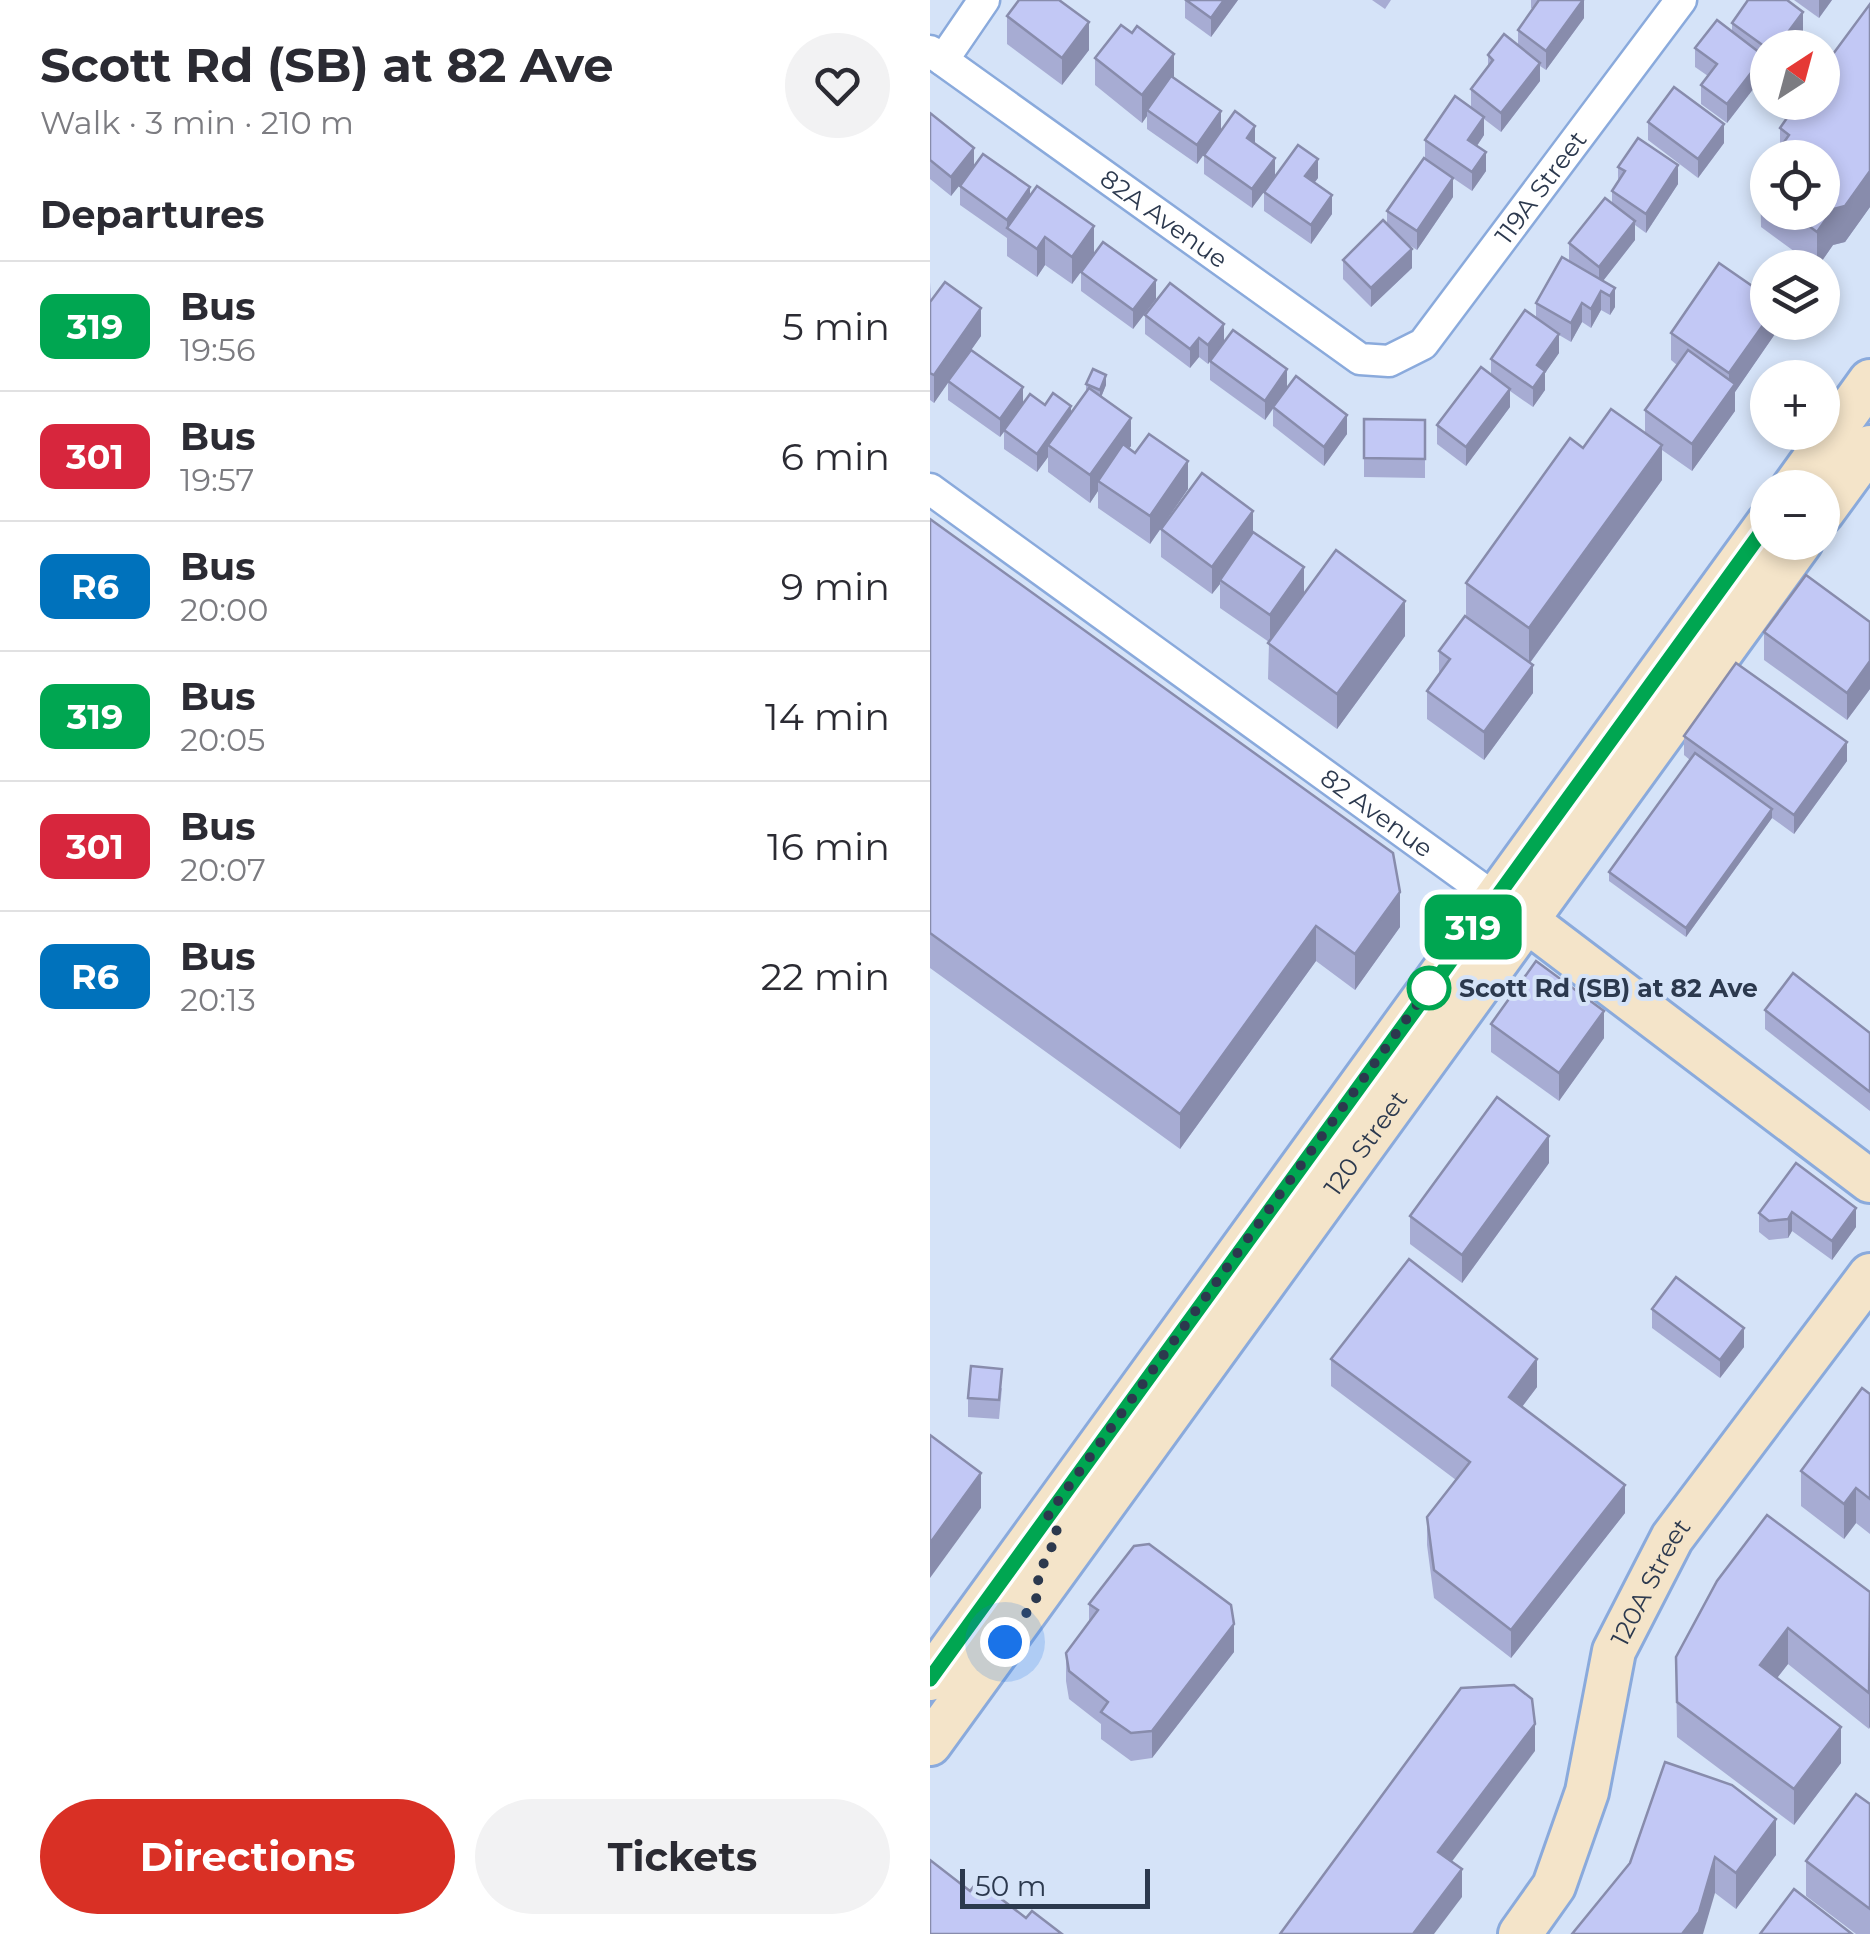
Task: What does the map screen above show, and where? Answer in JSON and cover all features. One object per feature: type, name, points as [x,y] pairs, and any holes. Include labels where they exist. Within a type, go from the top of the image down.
[{"type":"main road","points":[[1806,470],[1870,381]]},
{"type":"main road","points":[[1840,485],[1866,444]]},
{"type":"main road","name":"120 Street","points":[[930,1744],[1107,1501],[1750,551]]},
{"type":"main road","name":"120 Street","points":[[930,1679],[1122,1415],[1510,910],[1786,560]]},
{"type":"main road","name":"82 Avenue","points":[[1510,910],[1870,1181]]},
{"type":"main road","name":"120A Street","points":[[1520,1934],[1554,1886],[1587,1792],[1614,1651],[1672,1538],[1870,1276]]},
{"type":"main road","points":[[1107,1501],[1097,1492],[1097,1480],[1120,1442],[1122,1415]]},
{"type":"main road","points":[[1036,1600],[1039,1573],[1057,1536],[1056,1524],[1048,1515]]},
{"type":"street","name":"82A Avenue","points":[[984,0],[937,56],[1360,359],[1389,361]]},
{"type":"street","name":"119A Street","points":[[1389,361],[1423,344],[1681,0]]},
{"type":"street","name":"82 Avenue","points":[[930,489],[1510,910]]},
{"type":"building","points":[[1019,0],[1059,0],[1089,22],[1062,58],[1007,16]]},
{"type":"building","points":[[1186,0],[1224,0],[1211,18]]},
{"type":"building","points":[[1539,0],[1583,0],[1546,51],[1518,30]]},
{"type":"building","points":[[1748,0],[1787,0],[1803,12],[1790,30],[1750,30],[1750,36],[1732,23]]},
{"type":"building","points":[[1870,4],[1870,171],[1845,206],[1840,207],[1840,140],[1786,140],[1789,135],[1780,128],[1786,120],[1840,120],[1840,45]]},
{"type":"building","points":[[1717,20],[1750,45],[1750,74],[1727,104],[1701,85],[1717,64],[1695,48]]},
{"type":"building","points":[[1121,25],[1132,33],[1137,26],[1174,54],[1142,95],[1095,58]]},
{"type":"building","points":[[1504,34],[1540,63],[1501,113],[1471,89],[1493,60],[1488,55]]},
{"type":"building","points":[[1171,76],[1221,111],[1197,145],[1147,110]]},
{"type":"building","points":[[1674,87],[1724,124],[1698,159],[1648,122]]},
{"type":"building","points":[[1455,96],[1484,117],[1468,140],[1486,152],[1472,172],[1425,140]]},
{"type":"building","points":[[1235,111],[1255,126],[1247,138],[1275,158],[1252,189],[1204,155]]},
{"type":"building","points":[[930,113],[974,148],[951,177],[930,160]]},
{"type":"building","points":[[1638,138],[1678,165],[1646,214],[1612,191],[1625,171],[1618,167]]},
{"type":"building","points":[[1298,145],[1318,159],[1305,176],[1332,195],[1311,225],[1264,192]]},
{"type":"building","points":[[983,154],[1030,187],[1007,220],[960,186]]},
{"type":"building","points":[[1424,158],[1453,178],[1417,231],[1387,211]]},
{"type":"building","points":[[1037,186],[1094,226],[1072,257],[1045,237],[1037,249],[1007,228]]},
{"type":"building","points":[[1605,198],[1635,221],[1599,267],[1569,243]]},
{"type":"building","points":[[1383,220],[1412,249],[1371,288],[1343,260]]},
{"type":"building","points":[[1103,242],[1156,280],[1133,310],[1081,272]]},
{"type":"building","points":[[1562,257],[1615,288],[1610,296],[1601,291],[1591,309],[1582,303],[1571,323],[1536,303]]},
{"type":"building","points":[[1719,263],[1750,285],[1752,340],[1729,373],[1671,333]]},
{"type":"building","points":[[945,282],[981,308],[934,375],[930,373],[930,302]]},
{"type":"building","points":[[1170,283],[1224,324],[1208,345],[1199,338],[1190,349],[1145,315]]},
{"type":"building","points":[[1525,310],[1559,334],[1537,365],[1545,371],[1533,388],[1491,359]]},
{"type":"building","points":[[1233,330],[1287,369],[1265,401],[1210,361]]},
{"type":"building","points":[[971,350],[1023,387],[1000,419],[948,381]]},
{"type":"building","points":[[1688,350],[1735,384],[1692,444],[1645,410]]},
{"type":"building","points":[[1481,367],[1510,389],[1466,447],[1437,425]]},
{"type":"building","points":[[1093,369],[1106,375],[1100,390],[1086,384]]},
{"type":"building","points":[[1296,376],[1347,415],[1324,447],[1273,407]]},
{"type":"building","points":[[1089,388],[1131,418],[1090,475],[1048,445]]},
{"type":"building","points":[[1053,393],[1071,406],[1037,454],[1004,430],[1030,394],[1045,405]]},
{"type":"building","points":[[1611,409],[1662,445],[1529,628],[1466,583],[1570,438],[1583,448]]},
{"type":"building","points":[[1364,419],[1425,420],[1425,459],[1364,458]]},
{"type":"building","points":[[1149,434],[1188,461],[1150,516],[1098,481],[1123,444],[1135,453]]},
{"type":"building","points":[[1202,473],[1253,511],[1212,567],[1161,529]]},
{"type":"building","points":[[930,519],[1393,853],[1400,892],[1355,954],[1316,926],[1180,1114],[930,933]]},
{"type":"building","points":[[1253,532],[1304,567],[1270,615],[1220,580]]},
{"type":"building","points":[[1336,550],[1405,601],[1337,694],[1268,643]]},
{"type":"building","points":[[1806,575],[1870,622],[1870,661],[1847,693],[1764,632]]},
{"type":"building","points":[[1465,616],[1533,665],[1484,732],[1427,691],[1450,659],[1439,651]]},
{"type":"building","points":[[1736,663],[1847,742],[1794,815],[1684,736]]},
{"type":"building","points":[[1695,753],[1772,809],[1686,928],[1609,872]]},
{"type":"building","points":[[1536,961],[1604,1011],[1559,1073],[1491,1024]]},
{"type":"building","points":[[1793,973],[1870,1033],[1870,1092],[1765,1010]]},
{"type":"building","points":[[1497,1097],[1549,1136],[1462,1255],[1410,1216]]},
{"type":"building","points":[[1796,1163],[1856,1208],[1832,1241],[1792,1212],[1788,1219],[1769,1221],[1759,1213]]},
{"type":"building","points":[[1409,1259],[1537,1359],[1509,1397],[1625,1485],[1511,1630],[1434,1570],[1427,1517],[1470,1462],[1331,1359]]},
{"type":"building","points":[[1676,1277],[1744,1328],[1720,1360],[1652,1309]]},
{"type":"building","points":[[971,1366],[1002,1369],[999,1400],[968,1398]]},
{"type":"building","points":[[1862,1388],[1870,1394],[1870,1499],[1856,1488],[1844,1504],[1801,1471]]},
{"type":"building","points":[[930,1435],[981,1473],[930,1543]]},
{"type":"building","points":[[1767,1515],[1870,1592],[1869,1693],[1788,1628],[1760,1665],[1841,1727],[1794,1789],[1677,1702],[1676,1657],[1717,1581]]},
{"type":"building","points":[[1149,1544],[1231,1605],[1234,1624],[1152,1731],[1131,1733],[1101,1712],[1108,1702],[1069,1671],[1066,1653],[1098,1610],[1089,1604],[1134,1546]]},
{"type":"building","points":[[1514,1685],[1532,1699],[1535,1724],[1438,1852],[1462,1869],[1413,1934],[1280,1934],[1461,1688]]},
{"type":"building","points":[[1665,1762],[1732,1785],[1776,1819],[1736,1873],[1715,1857],[1699,1912],[1682,1934],[1572,1934],[1630,1863]]},
{"type":"building","points":[[1856,1794],[1870,1804],[1870,1909],[1806,1861]]},
{"type":"building","points":[[930,1860],[970,1891],[978,1881],[1026,1918],[1032,1911],[1062,1934],[930,1934]]},
{"type":"building","points":[[1794,1889],[1852,1934],[1760,1934]]},
{"type":"bus line","name":"319","points":[[930,1679],[1750,548]]},
{"type":"place","name":"Scott Rd (SB) at 82 Ave","points":[[1429,988]]},
{"type":"route","points":[[1005,1642],[1036,1600],[1039,1573],[1057,1536],[1056,1524],[1048,1515],[1429,988]]}]
